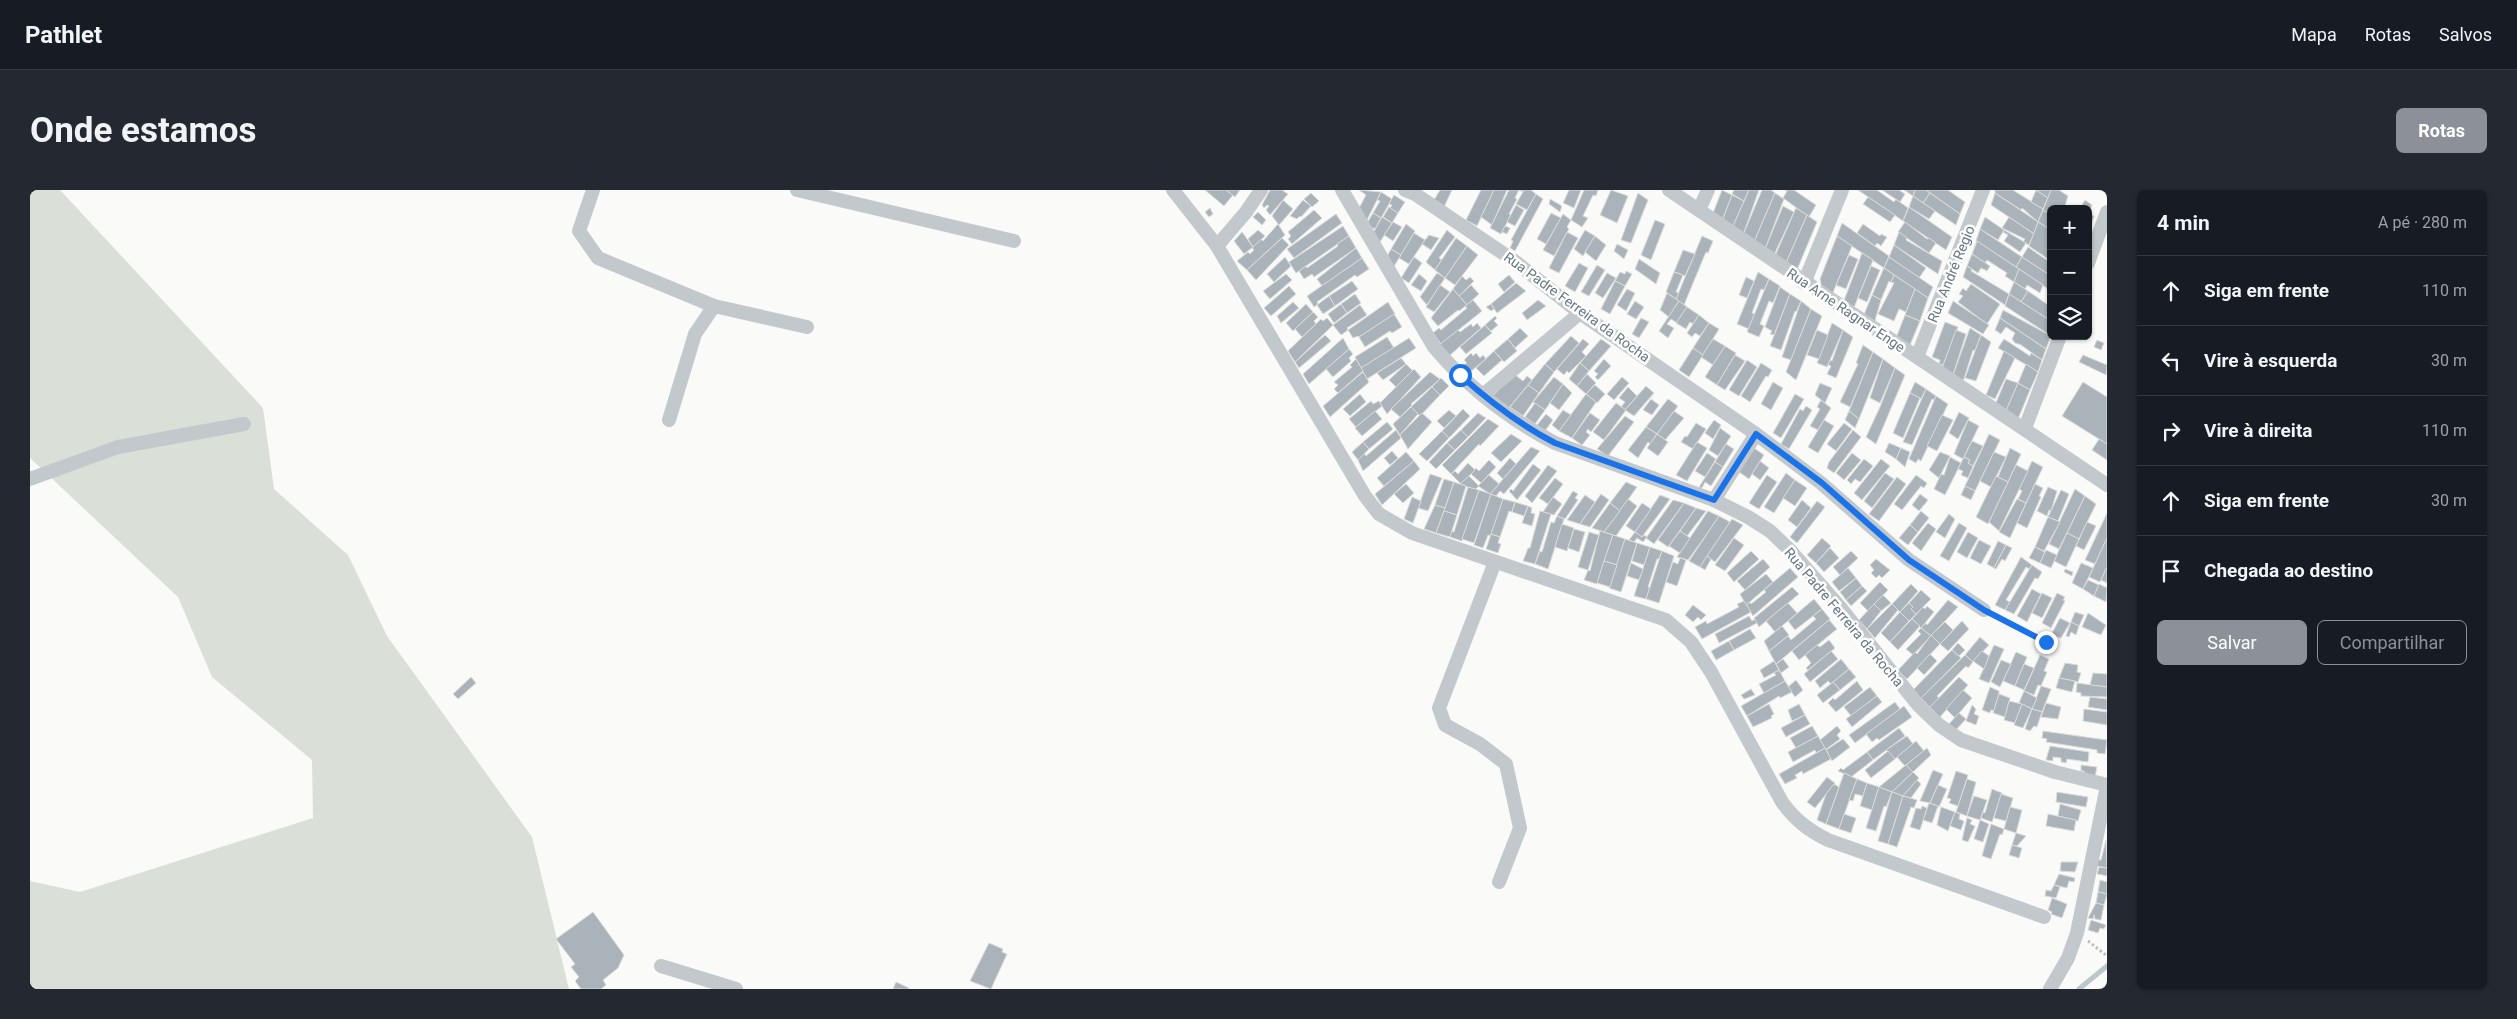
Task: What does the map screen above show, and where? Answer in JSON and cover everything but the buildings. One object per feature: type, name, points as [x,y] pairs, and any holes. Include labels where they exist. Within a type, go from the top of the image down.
[{"type":"street","points":[[593,190],[579,231],[598,258],[714,306],[807,327]]},
{"type":"street","points":[[797,190],[1014,241]]},
{"type":"street","points":[[1173,190],[1217,246],[1365,496],[1379,514],[1412,533],[1666,620],[1680,630],[1711,672],[1782,802],[1794,819],[1807,829],[1828,840],[2044,917]]},
{"type":"street","points":[[1217,246],[1246,212],[1261,190]]},
{"type":"street","name":"Rua Padre Ferreira da Rocha","points":[[1342,190],[1434,347],[1448,364],[1483,395],[1531,431],[1555,443],[1714,500],[1770,531],[1790,550],[1840,607],[1905,690],[1939,725],[1962,740],[2055,772],[2107,785]]},
{"type":"street","name":"Rua Padre Ferreira da Rocha","points":[[1405,190],[1513,260],[1580,313],[1756,434],[1822,483],[1909,560],[1984,610]]},
{"type":"street","name":"Rua Arne Ragnar Enge","points":[[1669,190],[1804,283],[2107,485]]},
{"type":"street","points":[[1699,210],[1708,190]]},
{"type":"street","points":[[1804,283],[1842,190]]},
{"type":"street","name":"Rua André Regio","points":[[1917,358],[1983,190]]},
{"type":"street","points":[[2092,252],[2107,212]]},
{"type":"street","points":[[670,420],[695,334],[714,306]]},
{"type":"street","points":[[1483,395],[1580,313]]},
{"type":"street","points":[[2024,428],[2058,340]]},
{"type":"street","points":[[32,473],[118,447],[244,424]]},
{"type":"street","points":[[1714,500],[1756,434]]},
{"type":"street","points":[[1495,562],[1440,708],[1445,725],[1480,744],[1506,764],[1520,828],[1499,882]]},
{"type":"street","points":[[2050,989],[2068,958],[2077,933],[2107,785]]},
{"type":"street","points":[[661,966],[736,989]]},
{"type":"path","points":[[1984,610],[2046,642]]},
{"type":"path","points":[[2096,946],[2107,956]]},
{"type":"shaded area","points":[[30,190],[60,190],[263,408],[274,489],[348,555],[387,636],[532,837],[569,989],[30,989],[30,881],[80,892],[313,818],[312,760],[212,677],[178,597],[30,458]]},
{"type":"waterway","points":[[2079,989],[2107,966]]},
{"type":"route","points":[[1460,375],[1531,431],[1555,443],[1714,500],[1756,434],[1822,483],[1909,560],[1942,584],[1984,610],[2046,642]]}]
